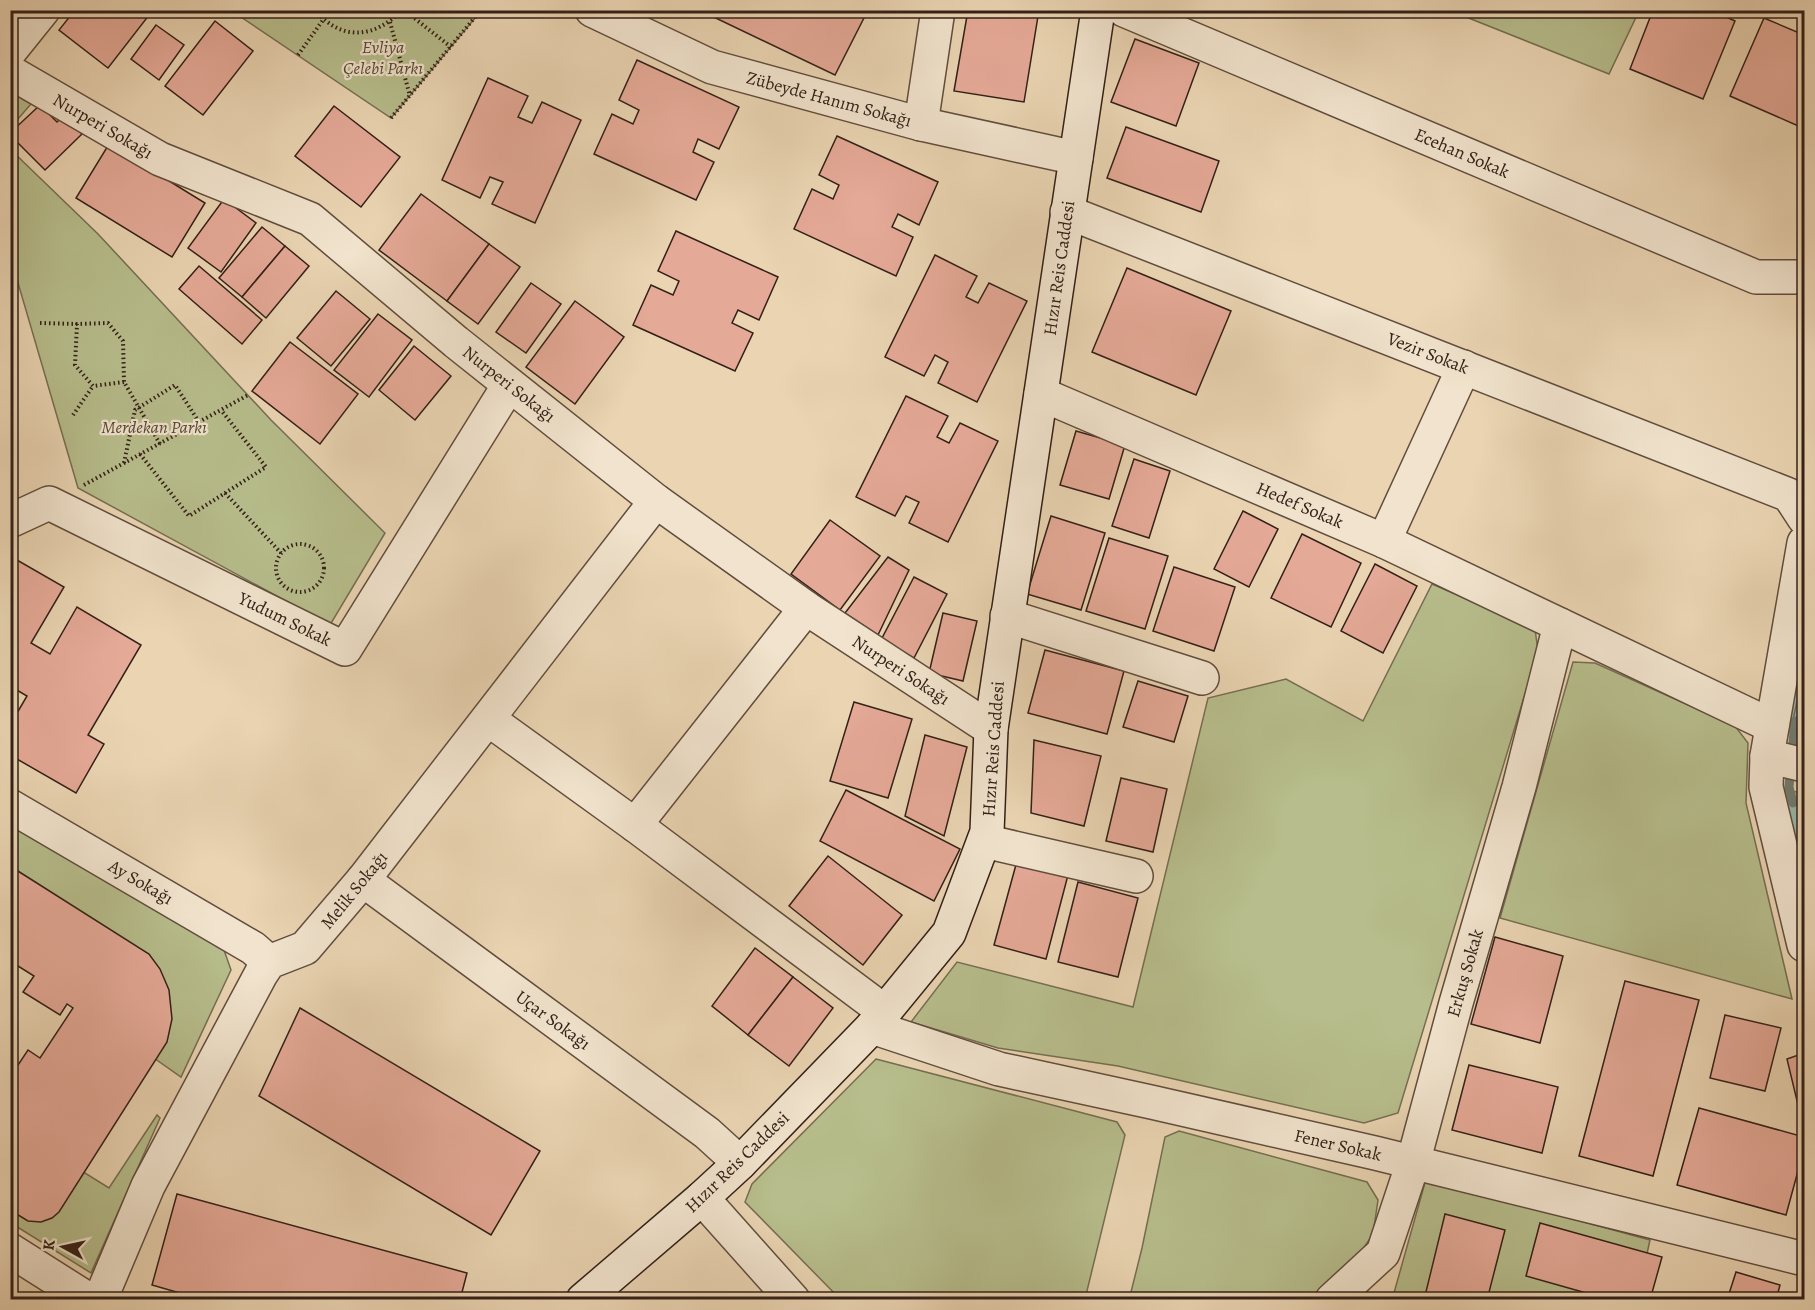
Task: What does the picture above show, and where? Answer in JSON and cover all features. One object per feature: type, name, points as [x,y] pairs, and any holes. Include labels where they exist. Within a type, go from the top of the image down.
[{"type":"street","points":[[10,51],[43,10]]},
{"type":"street","name":"Zübeyde Hanım Sokağı","points":[[592,10],[712,67],[921,124],[1076,158]]},
{"type":"street","points":[[921,124],[938,10]]},
{"type":"street","name":"Hızır Reis Caddesi","points":[[583,1299],[740,1163],[879,1020],[949,933],[987,832],[991,729],[1098,10]]},
{"type":"street","name":"Ecehan Sokak","points":[[1124,10],[1756,277],[1804,277]]},
{"type":"street","name":"Nurperi Sokağı","points":[[10,72],[160,159],[310,219],[456,342],[656,501],[806,608],[991,729]]},
{"type":"street","name":"Vezir Sokak","points":[[1067,212],[1464,368],[1797,507]]},
{"type":"street","points":[[1384,541],[1464,368]]},
{"type":"street","name":"Yudum Sokak","points":[[49,503],[345,649],[509,385]]},
{"type":"street","name":"Hedef Sokak","points":[[1041,394],[1384,541],[1560,625],[1780,752]]},
{"type":"street","name":"Melik Sokağı","points":[[269,962],[305,948],[363,880],[656,501]]},
{"type":"street","points":[[10,521],[49,503]]},
{"type":"street","points":[[1804,543],[1780,752],[1766,788],[1804,945]]},
{"type":"street","points":[[635,825],[806,608]]},
{"type":"street","points":[[1007,616],[1202,678]]},
{"type":"street","name":"Erkuş Sokak","points":[[1332,1299],[1383,1253],[1413,1162],[1456,1003],[1519,788],[1560,625]]},
{"type":"street","name":"Fener Sokak","points":[[488,719],[635,825],[879,1020],[999,1069],[1413,1162],[1804,1260]]},
{"type":"street","name":"Ay Sokağı","points":[[10,806],[253,948],[269,962]]},
{"type":"street","points":[[984,841],[1136,876]]},
{"type":"street","name":"Uçar Sokağı","points":[[363,880],[707,1133],[740,1163]]},
{"type":"street","points":[[100,1299],[148,1186],[269,962]]},
{"type":"street","points":[[702,1198],[794,1299]]},
{"type":"street","points":[[10,1250],[89,1299]]},
{"type":"path","points":[[315,10],[323,20],[339,29],[356,33],[374,30],[390,22],[403,10],[451,47]]},
{"type":"path","points":[[391,118],[482,10]]},
{"type":"path","points":[[298,55],[323,20]]},
{"type":"path","points":[[390,22],[410,96]]},
{"type":"path","points":[[40,323],[108,323],[123,341],[124,382],[160,444]]},
{"type":"path","points":[[77,324],[75,365],[93,386]]},
{"type":"path","points":[[73,415],[93,386],[124,382]]},
{"type":"path","points":[[124,463],[135,410],[175,385],[199,422]]},
{"type":"path","points":[[49,503],[248,395]]},
{"type":"path","points":[[140,454],[189,516],[266,467],[221,410]]},
{"type":"path","points":[[225,493],[281,553]]},
{"type":"path","points":[[294,544],[310,546],[316,550],[324,564],[321,579],[316,585],[302,592],[287,589],[277,576],[277,560],[281,553],[294,544]]},
{"type":"green space","name":"Evliya Çelebi Parkı","points":[[232,11],[481,11],[391,118]]},
{"type":"green space","points":[[1451,11],[1639,11],[1609,74]]},
{"type":"green space","points":[[11,92],[31,104],[11,127]]},
{"type":"green space","name":"Merdekan Parkı","points":[[10,149],[98,234],[271,420],[385,533],[330,625],[78,488],[11,259]]},
{"type":"green space","points":[[1432,584],[1535,629],[1538,651],[1398,1113],[1364,1123],[1118,1066],[998,1048],[911,1022],[957,962],[1133,1007],[1208,698],[1286,679],[1363,721]]},
{"type":"green space","points":[[1573,662],[1595,663],[1735,726],[1748,743],[1746,803],[1792,999],[1500,918]]},
{"type":"green space","points":[[11,823],[224,950],[231,970],[181,1077],[151,1056],[80,1170],[109,1188],[157,1115],[160,1118],[91,1273],[11,1223],[10,1117],[87,1001],[11,952]]},
{"type":"green space","points":[[876,1059],[1117,1122],[1125,1135],[1085,1299],[840,1299],[745,1202],[752,1184]]},
{"type":"green space","points":[[1179,1131],[1367,1182],[1378,1200],[1373,1234],[1353,1264],[1307,1299],[1207,1300],[1203,1296],[1200,1300],[1129,1300],[1165,1137]]},
{"type":"green space","points":[[1426,1179],[1650,1240],[1637,1299],[1392,1300]]},
{"type":"water","points":[[1804,641],[1804,737],[1784,731]]},
{"type":"water","points":[[1777,789],[1804,793],[1804,894]]},
{"type":"building","points":[[75,10],[153,10],[108,68],[59,30]]},
{"type":"building","points":[[699,10],[868,10],[835,75]]},
{"type":"building","points":[[968,10],[1039,10],[1024,102],[954,91]]},
{"type":"building","points":[[1653,10],[1711,10],[1735,21],[1703,99],[1630,69]]},
{"type":"building","points":[[1764,18],[1804,35],[1803,128],[1730,96]]},
{"type":"building","points":[[215,21],[253,51],[203,115],[165,86]]},
{"type":"building","points":[[156,25],[184,45],[159,80],[131,59]]},
{"type":"building","points":[[1135,39],[1199,63],[1176,126],[1111,102]]},
{"type":"building","points":[[637,60],[739,107],[719,149],[698,139],[693,152],[714,162],[696,200],[594,154],[612,114],[633,124],[639,110],[619,100]]},
{"type":"building","points":[[488,78],[528,96],[518,117],[532,123],[542,102],[581,120],[535,223],[492,204],[503,182],[490,177],[480,198],[442,180]]},
{"type":"building","points":[[40,105],[57,122],[64,115],[82,134],[45,170],[10,135]]},
{"type":"building","points":[[334,106],[400,157],[361,207],[295,156]]},
{"type":"building","points":[[1126,127],[1219,161],[1201,212],[1107,178]]},
{"type":"building","points":[[837,136],[938,182],[919,225],[898,214],[892,227],[913,237],[896,276],[794,229],[812,189],[833,199],[839,185],[819,175]]},
{"type":"building","points":[[109,144],[205,203],[172,257],[76,198]]},
{"type":"building","points":[[421,194],[489,244],[447,301],[379,250]]},
{"type":"building","points":[[224,199],[256,223],[221,272],[188,248]]},
{"type":"building","points":[[262,227],[285,246],[242,297],[219,278]]},
{"type":"building","points":[[676,231],[778,277],[759,320],[738,310],[732,323],[753,333],[735,371],[633,325],[651,285],[673,295],[679,281],[658,271]]},
{"type":"building","points":[[489,244],[520,267],[478,324],[447,301]]},
{"type":"building","points":[[285,246],[309,266],[266,318],[242,297]]},
{"type":"building","points":[[935,255],[977,276],[966,297],[978,303],[989,283],[1027,301],[977,402],[938,383],[948,362],[935,355],[924,376],[885,357]]},
{"type":"building","points":[[199,266],[262,320],[242,344],[179,289]]},
{"type":"building","points":[[1127,268],[1231,311],[1196,395],[1092,352]]},
{"type":"building","points":[[531,283],[561,304],[526,353],[496,332]]},
{"type":"building","points":[[336,291],[370,319],[331,366],[297,338]]},
{"type":"building","points":[[575,301],[624,337],[575,404],[526,367]]},
{"type":"building","points":[[378,314],[412,340],[369,397],[334,370]]},
{"type":"building","points":[[290,342],[358,394],[320,444],[252,391]]},
{"type":"building","points":[[414,346],[451,376],[415,420],[379,390]]},
{"type":"building","points":[[906,396],[948,416],[937,437],[949,443],[960,423],[998,441],[948,542],[909,523],[919,502],[906,496],[895,516],[856,497]]},
{"type":"building","points":[[1076,431],[1125,445],[1109,499],[1060,485]]},
{"type":"building","points":[[1134,459],[1170,471],[1149,538],[1112,526]]},
{"type":"building","points":[[1243,511],[1278,529],[1249,587],[1214,569]]},
{"type":"building","points":[[1051,516],[1105,533],[1081,610],[1027,594]]},
{"type":"building","points":[[830,520],[880,556],[840,610],[791,574]]},
{"type":"building","points":[[1302,534],[1361,563],[1331,627],[1271,598]]},
{"type":"building","points":[[1109,538],[1168,556],[1145,629],[1086,611]]},
{"type":"building","points":[[10,556],[64,587],[31,643],[50,654],[77,607],[141,645],[88,735],[104,744],[76,793],[10,755],[10,725],[27,696],[10,686]]},
{"type":"building","points":[[888,557],[909,570],[878,635],[845,613]]},
{"type":"building","points":[[1375,564],[1417,586],[1383,653],[1341,631]]},
{"type":"building","points":[[1174,567],[1235,587],[1214,651],[1153,631]]},
{"type":"building","points":[[914,577],[947,594],[914,658],[881,640]]},
{"type":"building","points":[[943,613],[977,621],[963,681],[929,673]]},
{"type":"building","points":[[1045,650],[1124,671],[1107,734],[1028,713]]},
{"type":"building","points":[[1138,681],[1188,696],[1174,742],[1123,727]]},
{"type":"building","points":[[854,702],[912,719],[888,798],[830,781]]},
{"type":"building","points":[[925,735],[967,747],[944,836],[905,816]]},
{"type":"building","points":[[1034,740],[1101,756],[1084,826],[1031,813]]},
{"type":"building","points":[[1121,778],[1167,789],[1153,852],[1106,841]]},
{"type":"building","points":[[846,790],[960,849],[934,901],[820,841]]},
{"type":"building","points":[[828,856],[902,915],[863,965],[789,906]]},
{"type":"building","points":[[1017,861],[1068,875],[1046,959],[994,945]]},
{"type":"building","points":[[10,866],[149,954],[160,969],[169,990],[172,1019],[167,1042],[59,1212],[52,1218],[41,1222],[28,1221],[10,1210],[10,1077],[28,1050],[40,1058],[73,1008],[67,1004],[60,1015],[23,992],[34,976],[10,961]]},
{"type":"building","points":[[1078,882],[1138,898],[1118,977],[1058,962]]},
{"type":"building","points":[[1495,937],[1563,956],[1540,1043],[1471,1024]]},
{"type":"building","points":[[755,948],[793,977],[748,1035],[712,1006]]},
{"type":"building","points":[[793,977],[833,1008],[789,1066],[748,1035]]},
{"type":"building","points":[[1625,981],[1699,1000],[1653,1176],[1579,1156]]},
{"type":"building","points":[[300,1008],[540,1151],[491,1235],[259,1096]]},
{"type":"building","points":[[1725,1015],[1781,1028],[1765,1091],[1710,1078]]},
{"type":"building","points":[[1804,1053],[1804,1103],[1798,1105],[1787,1059]]},
{"type":"building","points":[[1469,1065],[1558,1087],[1542,1153],[1452,1130]]},
{"type":"building","points":[[1699,1108],[1804,1137],[1804,1149],[1786,1215],[1677,1185]]},
{"type":"building","points":[[177,1194],[467,1273],[460,1300],[204,1300],[152,1285]]},
{"type":"building","points":[[1445,1214],[1505,1230],[1487,1300],[1424,1300]]},
{"type":"building","points":[[1540,1223],[1662,1257],[1650,1300],[1611,1300],[1526,1276]]},
{"type":"building","points":[[1736,1272],[1780,1285],[1776,1300],[1727,1300]]},
{"type":"waterway","points":[[1793,803],[1789,787],[1795,721]]}]
